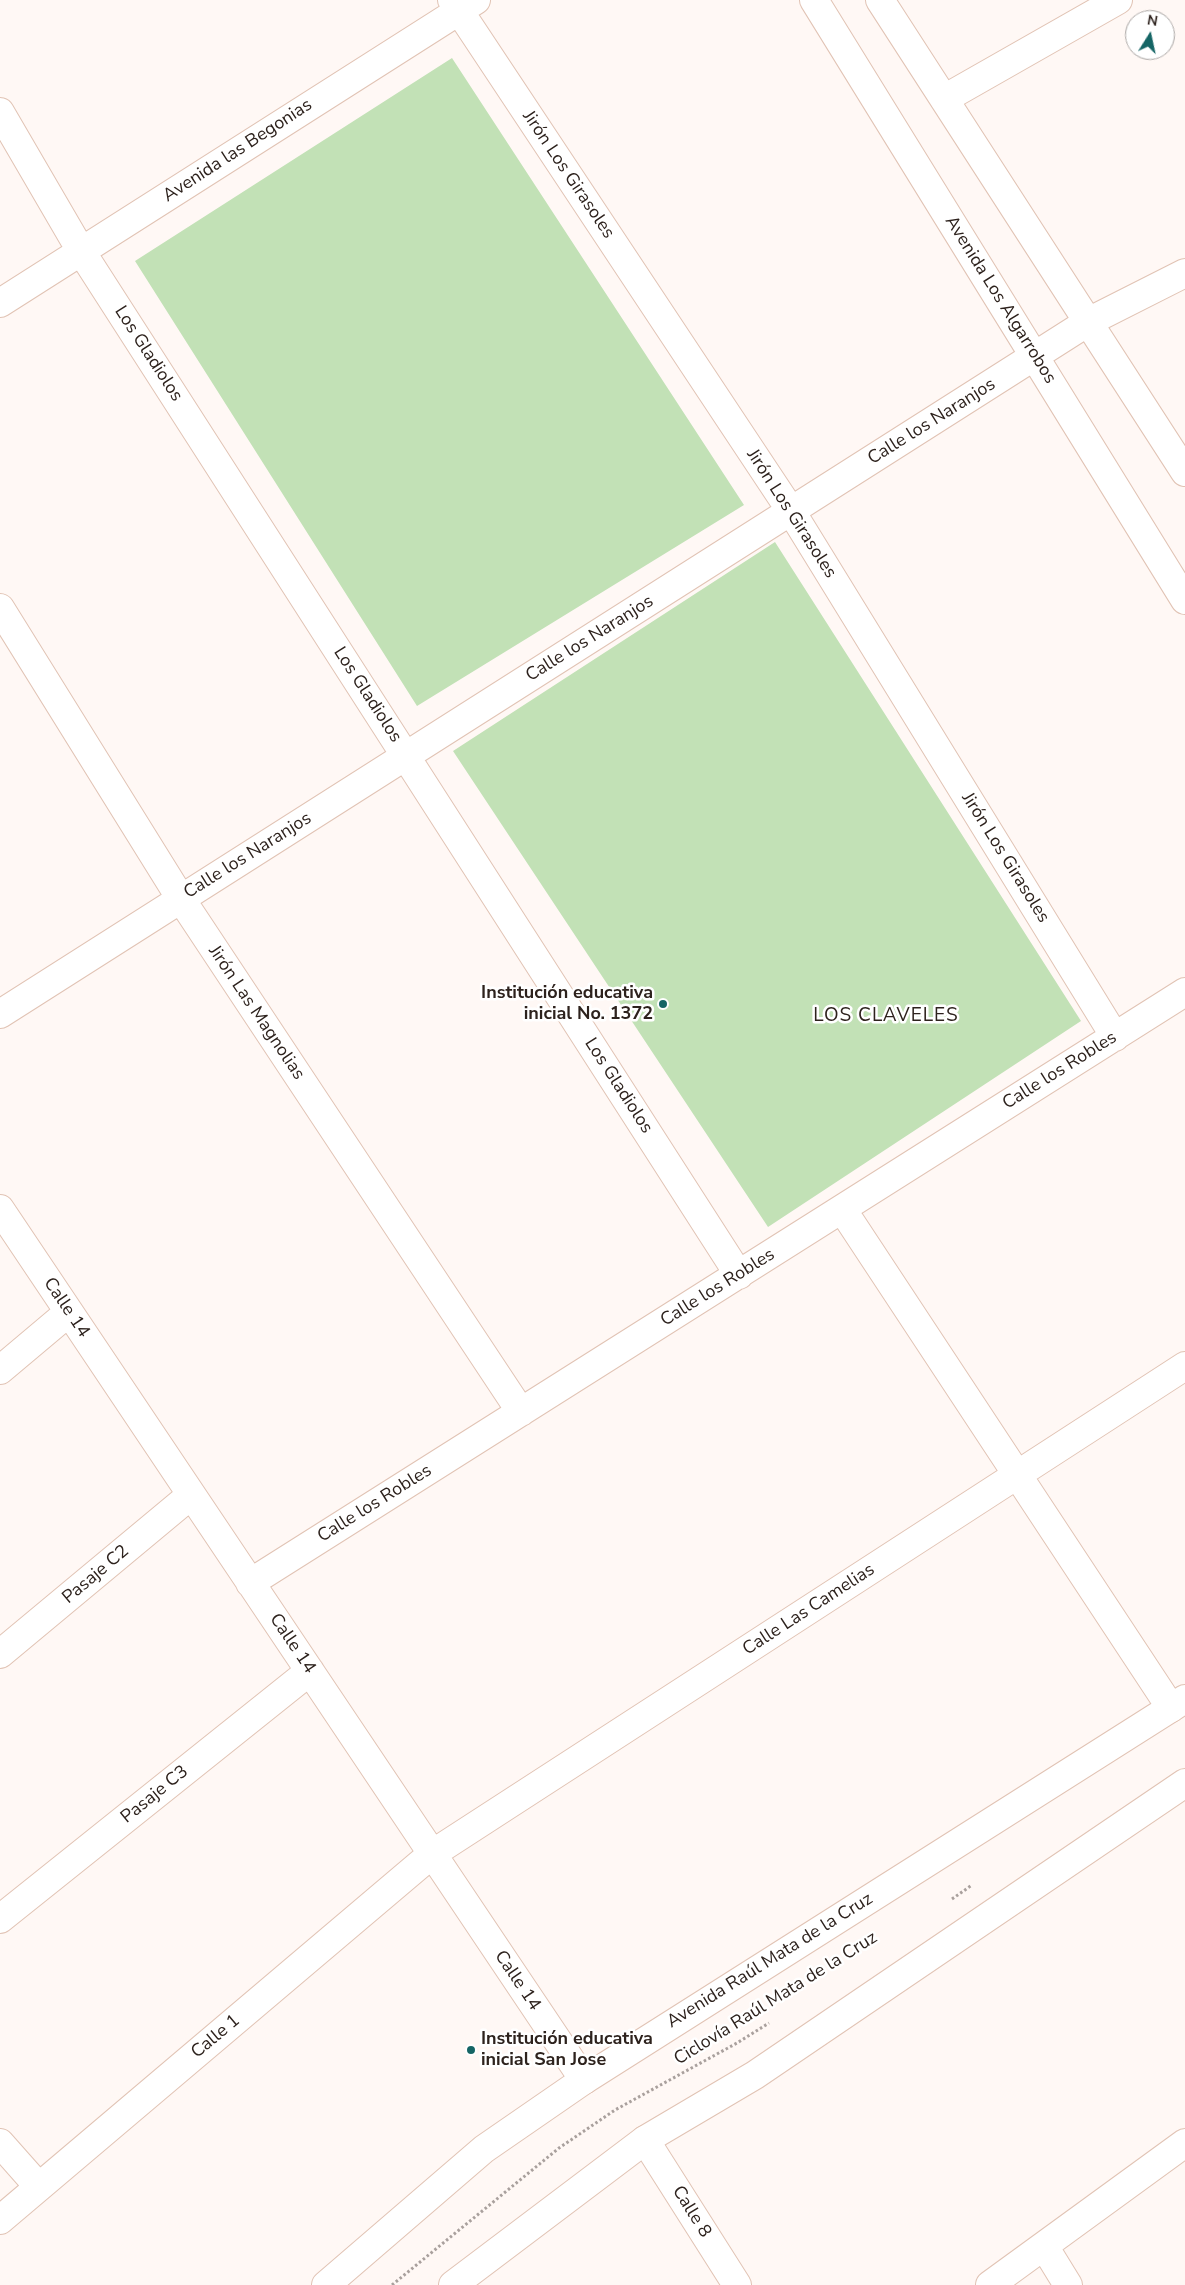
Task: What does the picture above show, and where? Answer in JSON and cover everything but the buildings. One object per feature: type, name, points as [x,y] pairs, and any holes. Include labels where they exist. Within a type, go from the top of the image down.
[{"type":"street","name":"Avenida Los Algarrobos","points":[[814,0],[1185,600]]},
{"type":"street","points":[[880,0],[1185,472]]},
{"type":"street","points":[[944,99],[1118,0]]},
{"type":"street","name":"Avenida las Begonias","points":[[0,303],[462,3]]},
{"type":"street","name":"Jirón Los Girasoles","points":[[462,3],[791,511],[1115,1037]]},
{"type":"street","name":"Los Gladiolos","points":[[0,112],[81,251],[739,1275]]},
{"type":"street","name":"Calle los Naranjos","points":[[0,1014],[1088,322],[1185,273]]},
{"type":"street","name":"Jirón Las Magnolias","points":[[0,608],[181,899],[521,1412]]},
{"type":"street","name":"Calle los Robles","points":[[250,1583],[1185,992]]},
{"type":"street","name":"Calle 14","points":[[0,1209],[584,2080]]},
{"type":"street","points":[[842,1209],[1016,1476],[1178,1704]]},
{"type":"street","points":[[0,1370],[69,1312]]},
{"type":"street","name":"Calle Las Camelias","points":[[432,1854],[1185,1366]]},
{"type":"street","name":"Pasaje C2","points":[[0,1654],[191,1495]]},
{"type":"street","name":"Pasaje C3","points":[[0,1919],[310,1671]]},
{"type":"street","name":"Avenida Raúl Mata de la Cruz","points":[[326,2285],[484,2149],[584,2080],[1178,1704]]},
{"type":"street","points":[[461,2282],[645,2140],[755,2075],[1185,1783]]},
{"type":"street","name":"Calle 1","points":[[0,2220],[432,1854]]},
{"type":"street","name":"Calle 8","points":[[645,2140],[737,2285]]},
{"type":"street","points":[[0,2143],[38,2187]]},
{"type":"street","points":[[990,2285],[1185,2143]]},
{"type":"street","points":[[1044,2246],[1068,2285]]},
{"type":"path","points":[[944,1905],[975,1883]]},
{"type":"path","name":"Ciclovía Raúl Mata de la Cruz","points":[[392,2285],[567,2143],[615,2110],[737,2043],[771,2022]]},
{"type":"green space","points":[[452,58],[744,505],[417,706],[135,261]]},
{"type":"green space","points":[[775,542],[1081,1021],[768,1227],[453,751]]},
{"type":"place","name":"Institución educativa inicial No. 1372","points":[[663,1004]]},
{"type":"place","name":"Institución educativa inicial San Jose","points":[[471,2050]]},
{"type":"district","name":"LOS CLAVELES","points":[[886,1016]]}]
